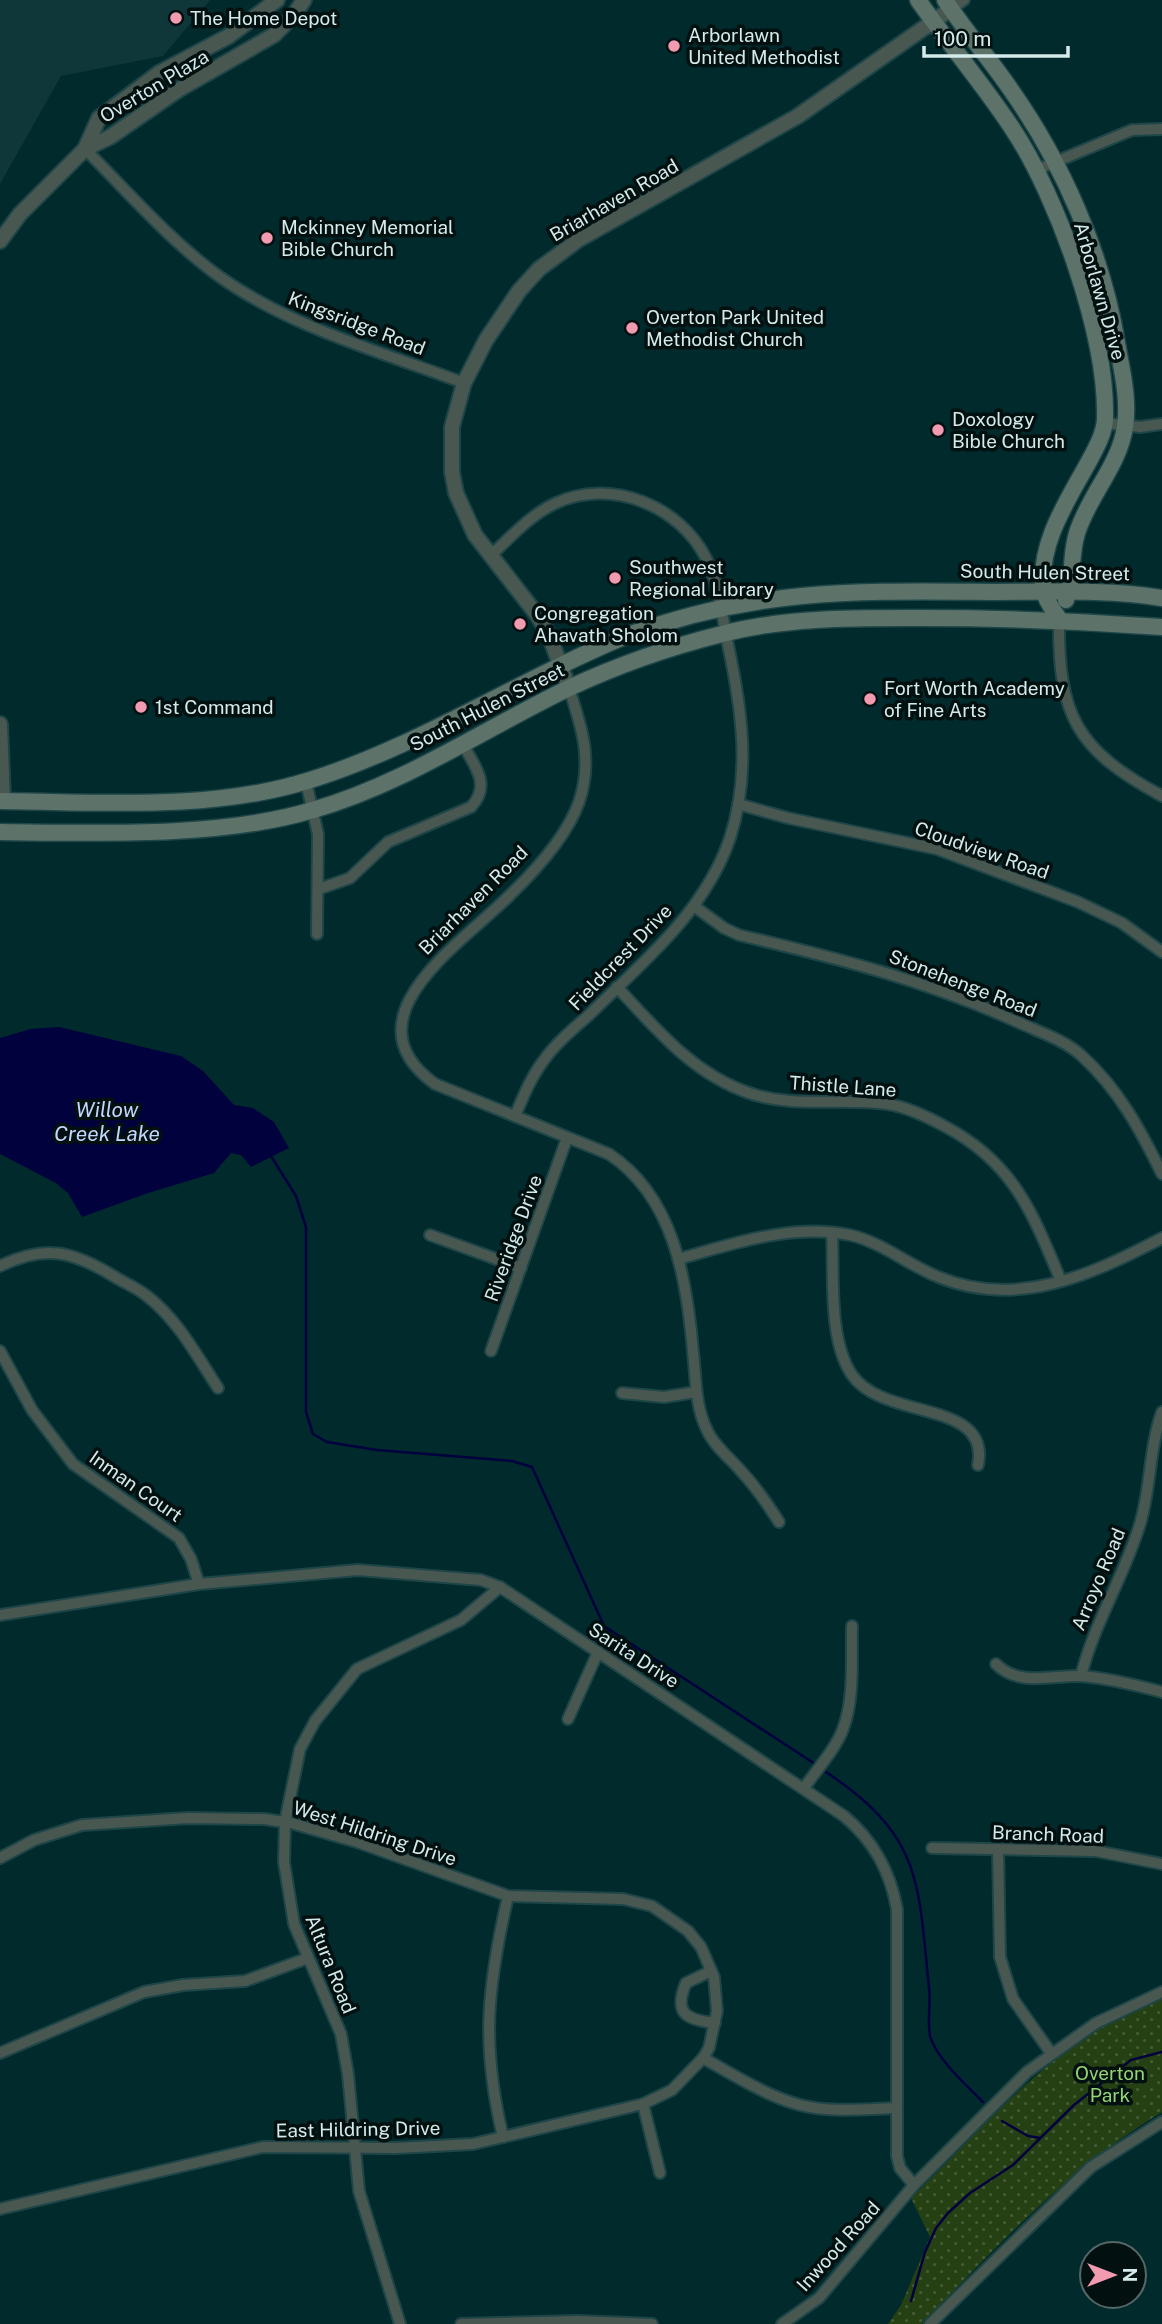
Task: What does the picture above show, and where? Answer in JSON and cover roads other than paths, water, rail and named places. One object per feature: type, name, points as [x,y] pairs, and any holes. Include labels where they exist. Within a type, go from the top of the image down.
[{"type":"main road","name":"Arborlawn Drive","points":[[918,0],[1013,129],[1036,170],[1068,250],[1091,325],[1102,374],[1105,423],[1050,539],[1044,592],[1059,619]]},
{"type":"main road","name":"Arborlawn Drive","points":[[953,3],[1057,162],[1090,244],[1113,318],[1126,395],[1125,425],[1113,463],[1079,526],[1070,566],[1069,593],[1059,619]]},
{"type":"main road","name":"South Hulen Street","points":[[1,801],[88,802],[225,798],[306,782],[370,757],[639,631],[720,607],[788,595],[833,592],[1044,592],[1162,598]]},
{"type":"main road","name":"South Hulen Street","points":[[0,832],[117,832],[219,827],[313,810],[463,745],[569,688],[660,651],[726,633],[838,618],[1059,619],[1162,627]]},
{"type":"street","name":"Overton Plaza","points":[[85,149],[99,118],[159,74],[229,36],[277,0]]},
{"type":"street","name":"Overton Plaza","points":[[0,242],[20,214],[85,149],[110,137],[178,90],[274,36],[304,0]]},
{"type":"street","name":"Briarhaven Road","points":[[779,1522],[761,1494],[707,1431],[696,1392],[691,1326],[678,1259],[661,1211],[629,1167],[609,1154],[435,1084],[422,1075],[406,1051],[401,1020],[404,1008],[416,987],[433,967],[512,894],[571,820],[584,782],[586,747],[569,688],[549,635],[534,609],[490,555],[461,509],[452,472],[453,427],[464,383],[486,340],[519,291],[560,253],[582,237],[798,116],[934,23],[953,3]]},
{"type":"street","points":[[1036,170],[1132,130],[1162,129]]},
{"type":"street","name":"Kingsridge Road","points":[[85,149],[186,249],[223,279],[304,324],[464,383]]},
{"type":"street","points":[[1105,423],[1162,424]]},
{"type":"street","name":"Fieldcrest Drive","points":[[490,555],[531,519],[555,503],[583,495],[621,495],[661,509],[693,537],[710,568],[726,633],[744,734],[738,803],[723,855],[694,906],[655,951],[544,1060],[515,1116]]},
{"type":"street","name":"Arborlawn Drive","points":[[1059,619],[1062,681],[1075,722],[1110,765],[1162,796]]},
{"type":"street","points":[[0,724],[1,801]]},
{"type":"street","points":[[318,890],[350,878],[388,842],[471,807],[481,797],[482,785],[478,771],[463,745]]},
{"type":"street","points":[[306,782],[318,834],[317,934]]},
{"type":"street","name":"Cloudview Road","points":[[738,803],[788,818],[937,849],[1078,902],[1122,923],[1162,952]]},
{"type":"street","name":"Stonehenge Road","points":[[694,906],[723,928],[739,935],[863,964],[986,1007],[1060,1041],[1081,1055],[1123,1100],[1162,1174]]},
{"type":"street","name":"Thistle Lane","points":[[617,987],[679,1052],[714,1078],[750,1094],[790,1101],[886,1104],[908,1109],[961,1135],[991,1157],[1020,1191],[1061,1281]]},
{"type":"street","name":"Riveridge Drive","points":[[491,1351],[567,1138]]},
{"type":"street","points":[[832,1233],[837,1339],[843,1360],[853,1377],[885,1400],[957,1419],[968,1427],[980,1445],[978,1465]]},
{"type":"street","points":[[678,1259],[773,1236],[832,1233],[869,1241],[915,1267],[972,1286],[1016,1292],[1061,1281],[1128,1256],[1162,1237]]},
{"type":"street","points":[[430,1235],[521,1268]]},
{"type":"street","points":[[1,1264],[41,1252],[59,1251],[96,1265],[145,1294],[165,1312],[218,1388]]},
{"type":"street","name":"Inman Court","points":[[0,1351],[32,1410],[73,1464],[179,1538],[191,1559],[199,1584]]},
{"type":"street","points":[[622,1393],[664,1397],[696,1392]]},
{"type":"street","name":"Arroyo Road","points":[[1081,1676],[1098,1621],[1131,1553],[1141,1522],[1162,1412]]},
{"type":"street","name":"Sarita Drive","points":[[0,1615],[199,1584],[358,1570],[481,1580],[500,1587],[844,1816],[864,1835],[880,1858],[894,1893],[897,1924],[898,2162],[914,2185]]},
{"type":"street","name":"Altura Road","points":[[400,2324],[359,2191],[341,2034],[294,1924],[284,1862],[285,1822],[300,1749],[315,1721],[357,1669],[461,1620],[500,1587]]},
{"type":"street","points":[[804,1788],[843,1729],[849,1706],[852,1626]]},
{"type":"street","points":[[568,1719],[597,1652]]},
{"type":"street","points":[[996,1664],[1004,1672],[1024,1678],[1081,1676],[1162,1692]]},
{"type":"street","name":"West Hildring Drive","points":[[0,1858],[34,1840],[82,1825],[188,1818],[285,1822],[357,1842],[508,1896],[623,1899],[652,1906],[688,1931],[701,1947],[711,1971],[717,2011],[709,2048],[703,2058]]},
{"type":"street","name":"Branch Road","points":[[932,1848],[1096,1851],[1162,1864]]},
{"type":"street","points":[[998,1849],[1000,1957],[1013,1999],[1051,2053]]},
{"type":"street","points":[[503,2137],[491,2083],[487,2008],[496,1948],[508,1896]]},
{"type":"street","points":[[0,2053],[144,1992],[245,1981],[308,1958]]},
{"type":"street","points":[[711,1971],[686,1983],[681,1996],[683,2011],[691,2020],[715,2024]]},
{"type":"street","name":"Inwood Road","points":[[782,2324],[819,2298],[914,2185],[1016,2081],[1051,2053],[1096,2023],[1162,1992]]},
{"type":"street","points":[[703,2058],[779,2098],[803,2106],[841,2110],[897,2108]]},
{"type":"street","name":"East Hildring Drive","points":[[0,2209],[263,2147],[443,2146],[503,2137],[643,2104],[672,2090],[703,2058]]},
{"type":"street","points":[[643,2104],[660,2173]]},
{"type":"street","points":[[930,2324],[1082,2175],[1125,2143],[1162,2122]]},
{"type":"street","points":[[461,2324],[578,2321],[652,2324]]},
{"type":"water","name":"Willow Creek Lake","points":[[59,1027],[181,1056],[203,1071],[234,1105],[253,1108],[274,1122],[289,1148],[251,1167],[241,1155],[231,1153],[214,1173],[82,1217],[68,1193],[56,1183],[0,1154],[0,1038],[31,1029]]},
{"type":"waterway","points":[[271,1156],[296,1196],[306,1227],[306,1412],[313,1434],[327,1442],[377,1450],[512,1461],[532,1467],[604,1626],[818,1766]]},
{"type":"waterway","points":[[823,1770],[880,1816],[897,1839],[909,1863],[922,1917],[930,2036],[945,2062],[983,2102]]},
{"type":"waterway","points":[[911,2301],[925,2252],[936,2228],[948,2213],[970,2193],[1013,2165],[1074,2105],[1131,2060],[1162,2052]]},
{"type":"waterway","points":[[1002,2121],[1028,2136],[1040,2138]]},
{"type":"place","name":"The Home Depot","points":[[176,18]]},
{"type":"place","name":"Arborlawn United Methodist","points":[[674,46]]},
{"type":"place","name":"Mckinney Memorial Bible Church","points":[[267,238]]},
{"type":"place","name":"Overton Park United Methodist Church","points":[[632,328]]},
{"type":"place","name":"Doxology Bible Church","points":[[938,430]]},
{"type":"place","name":"Southwest Regional Library","points":[[615,578]]},
{"type":"place","name":"Congregation Ahavath Sholom","points":[[520,624]]},
{"type":"place","name":"Fort Worth Academy of Fine Arts","points":[[870,699]]},
{"type":"place","name":"1st Command","points":[[141,707]]},
{"type":"park label","name":"Overton Park","points":[[1110,2084]]}]
